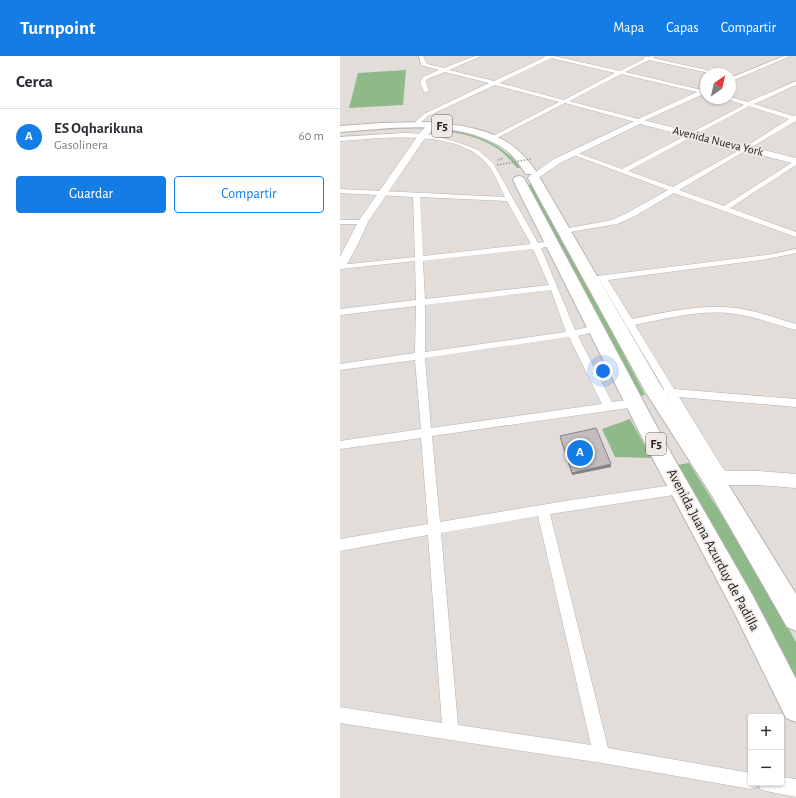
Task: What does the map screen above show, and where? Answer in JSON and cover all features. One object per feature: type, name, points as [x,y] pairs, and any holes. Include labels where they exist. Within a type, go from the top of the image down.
[{"type":"highway","name":"Avenida Juana Azurduy de Padilla","points":[[340,129],[415,125],[427,132],[460,129],[491,139],[511,149],[525,172],[551,240],[665,461],[744,605],[796,708]]},
{"type":"highway","name":"Avenida Juana Azurduy de Padilla","points":[[340,134],[394,130],[447,134],[477,141],[491,148],[500,161]]},
{"type":"highway","name":"Avenida Juana Azurduy de Padilla","points":[[551,240],[597,279],[663,392],[668,414],[720,490],[796,618]]},
{"type":"highway","points":[[639,411],[668,414]]},
{"type":"highway","points":[[665,461],[695,454]]},
{"type":"street","points":[[421,56],[422,64],[493,84],[639,121]]},
{"type":"street","points":[[426,91],[423,82],[425,78],[479,56]]},
{"type":"street","points":[[415,125],[426,116],[549,56],[700,90]]},
{"type":"street","points":[[637,56],[650,57],[700,69]]},
{"type":"street","points":[[737,77],[788,56]]},
{"type":"street","points":[[491,139],[562,101],[650,57]]},
{"type":"street","points":[[770,58],[777,60]]},
{"type":"street","points":[[622,171],[750,104],[796,83]]},
{"type":"street","points":[[525,172],[557,161],[700,93]]},
{"type":"street","points":[[736,100],[795,118]]},
{"type":"street","points":[[340,266],[418,258],[551,240],[624,218],[747,148],[795,118]]},
{"type":"street","name":"Avenida Nueva York","points":[[639,121],[796,162]]},
{"type":"street","points":[[340,266],[427,132]]},
{"type":"street","points":[[340,138],[427,132],[476,151],[490,163],[500,179],[509,199],[551,240],[554,287],[572,334],[608,406]]},
{"type":"street","points":[[573,153],[796,236]]},
{"type":"street","points":[[724,209],[796,162]]},
{"type":"street","points":[[340,192],[509,199]]},
{"type":"street","points":[[353,244],[363,222],[387,193]]},
{"type":"street","points":[[416,195],[421,303],[420,356],[425,433],[451,732]]},
{"type":"street","points":[[340,222],[363,222]]},
{"type":"street","points":[[722,478],[663,392],[629,322],[597,279],[767,257],[796,251]]},
{"type":"street","points":[[340,312],[554,287]]},
{"type":"street","points":[[629,322],[699,310],[735,311],[752,314],[796,327]]},
{"type":"street","points":[[340,367],[572,334],[597,328]]},
{"type":"street","points":[[663,392],[796,402]]},
{"type":"street","points":[[340,445],[608,406],[639,411]]},
{"type":"street","points":[[695,454],[722,478],[759,478],[796,481]]},
{"type":"street","points":[[340,544],[680,489]]},
{"type":"street","points":[[543,510],[602,755]]},
{"type":"street","points":[[340,716],[602,755],[748,779]]},
{"type":"street","points":[[784,786],[796,788]]},
{"type":"path","points":[[500,161],[525,172]]},
{"type":"green space","points":[[406,70],[403,105],[349,108],[358,73]]},
{"type":"green space","points":[[440,130],[464,133],[486,140],[505,152],[521,168],[517,168],[501,151],[492,145],[473,137]]},
{"type":"green space","points":[[532,184],[645,395],[640,396],[528,185]]},
{"type":"green space","points":[[630,419],[652,458],[615,457],[602,429]]},
{"type":"green space","points":[[689,463],[752,563],[796,642],[796,687],[677,465]]},
{"type":"building","points":[[596,428],[611,464],[572,473],[560,436]]},
{"type":"place","name":"ES Oqharikuna","points":[[580,453]]}]
